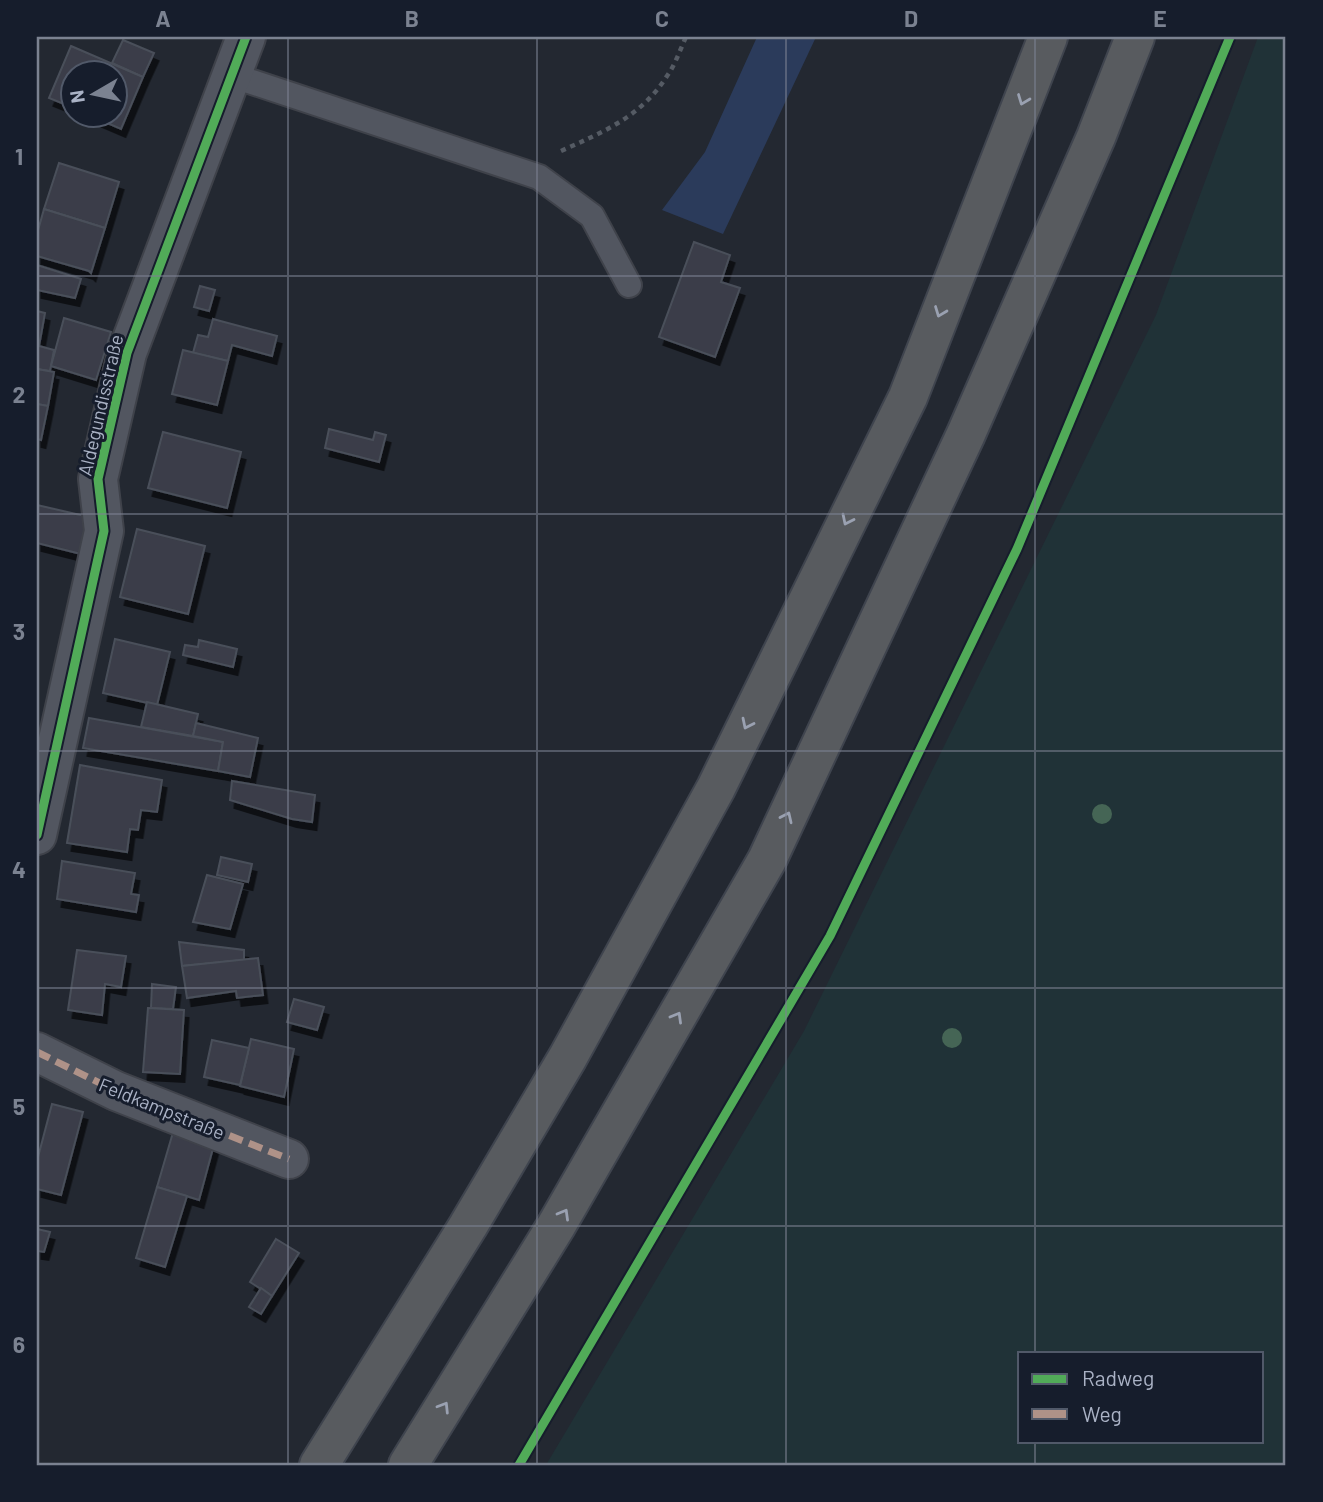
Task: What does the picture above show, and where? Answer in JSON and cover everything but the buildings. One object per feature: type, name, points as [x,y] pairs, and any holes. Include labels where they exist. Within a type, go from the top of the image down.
[{"type":"highway","points":[[319,1465],[569,1058],[716,788],[908,397],[1048,37]]},
{"type":"highway","points":[[408,1465],[556,1226],[767,860],[966,433],[1096,137],[1135,37]]},
{"type":"street","name":"Aldegundisstraße","points":[[37,835],[104,531],[98,479],[127,353],[246,37]]},
{"type":"street","name":"Feldkampstraße","points":[[37,1052],[117,1091],[289,1159]]},
{"type":"lane","points":[[231,75],[539,177],[592,216],[629,285]]},
{"type":"path","points":[[539,177],[550,156],[626,120],[641,107],[667,76],[686,37]]},
{"type":"shaded area","points":[[1258,37],[1286,37],[1286,1465],[546,1465],[804,1031],[1156,315]]},
{"type":"water","points":[[757,37],[816,37],[723,234],[662,210],[705,152]]},
{"type":"marked path","points":[[37,1052],[116,1091],[289,1159]]},
{"type":"cycle path","points":[[37,835],[104,531],[98,479],[127,353],[246,37]]},
{"type":"cycle path","points":[[519,1465],[830,936],[1017,549],[1230,37]]}]
